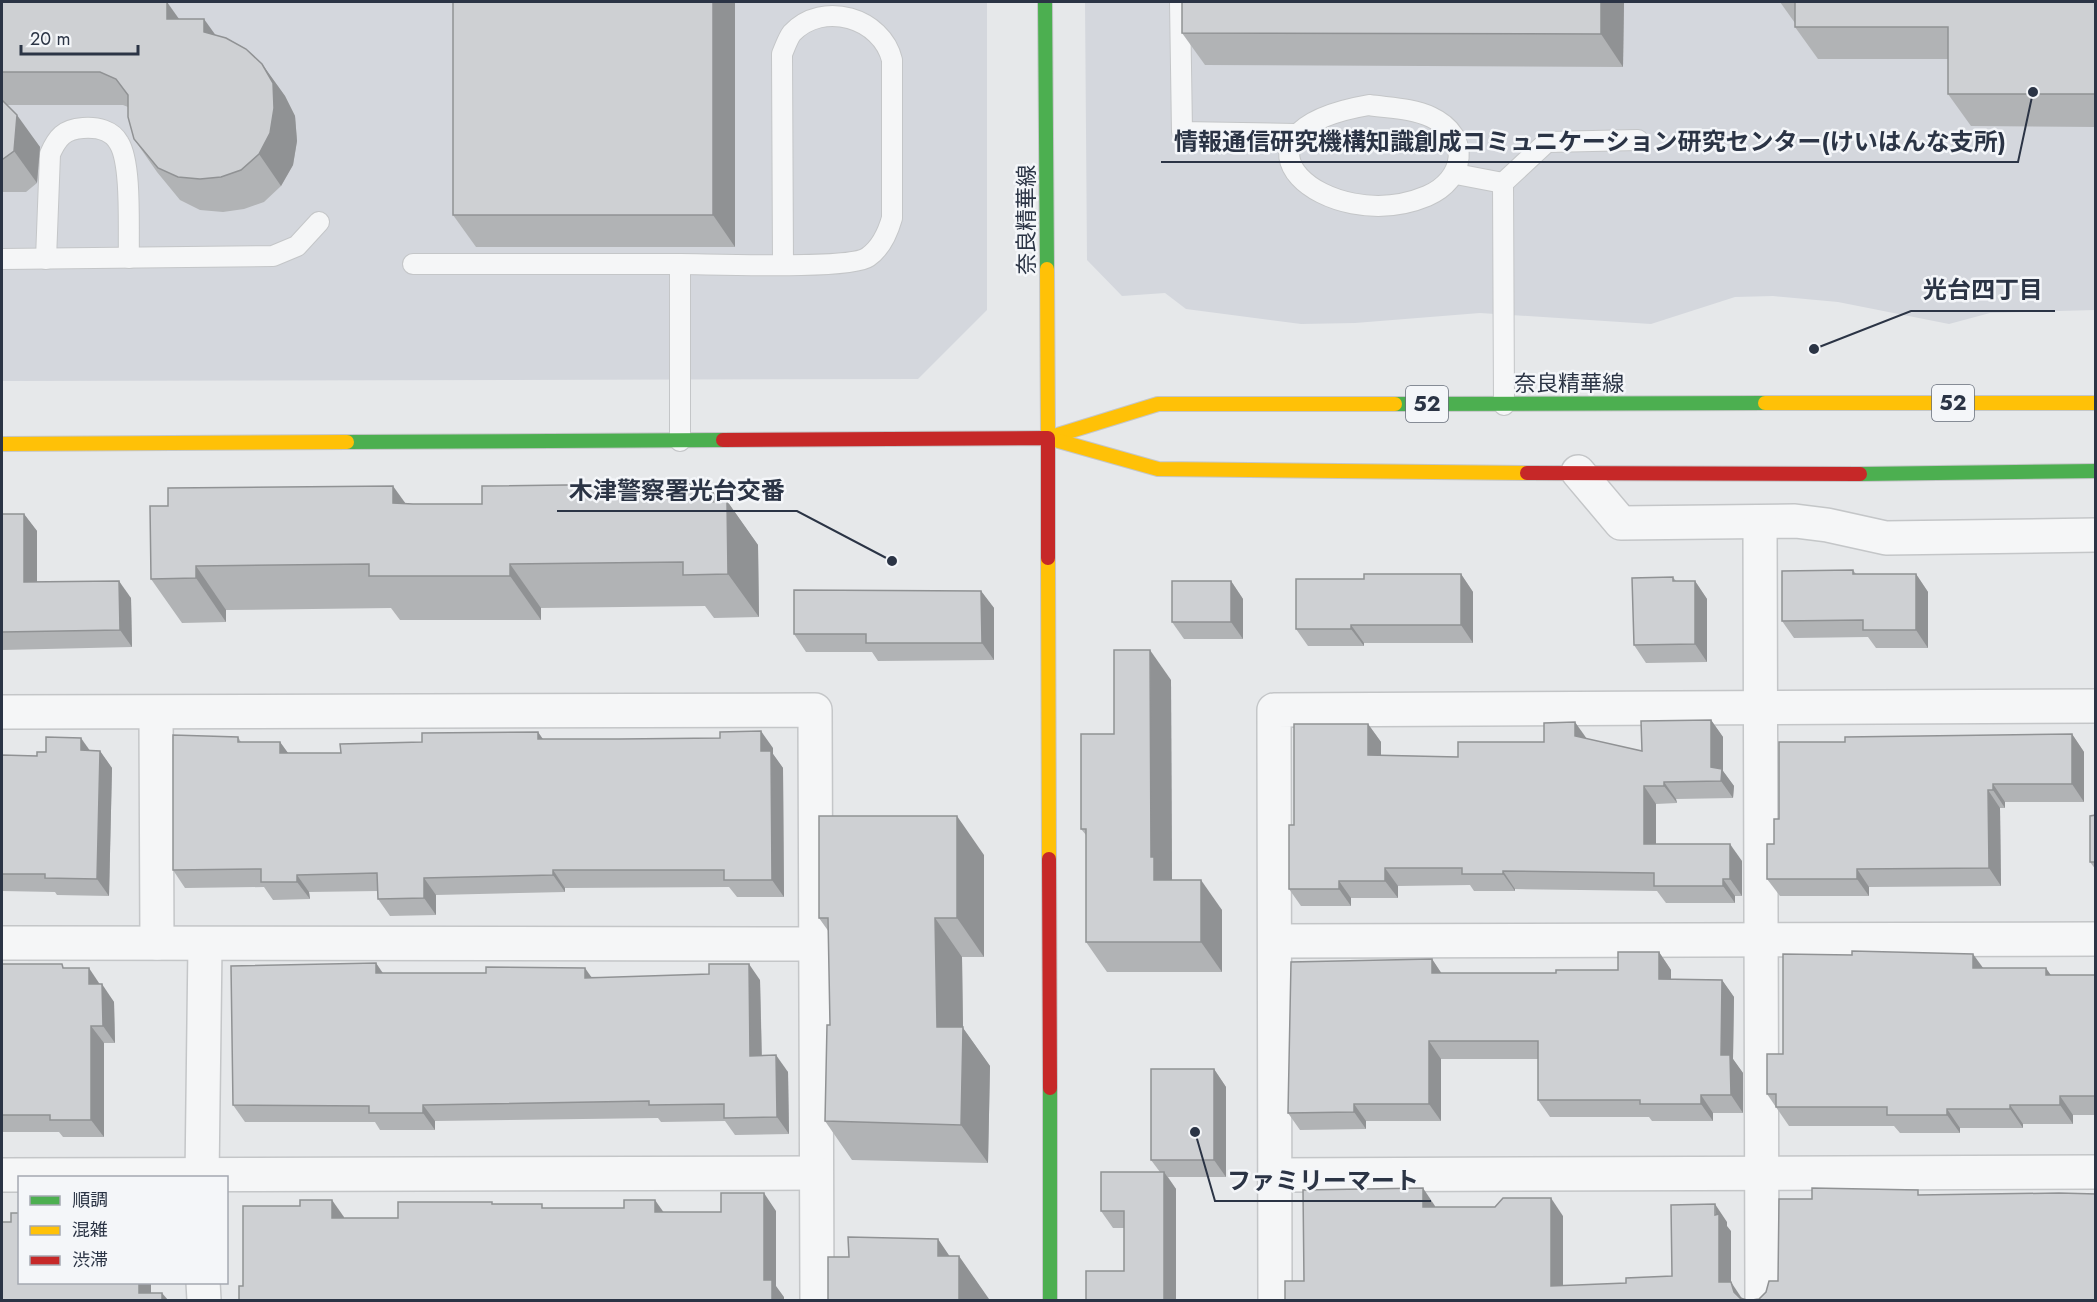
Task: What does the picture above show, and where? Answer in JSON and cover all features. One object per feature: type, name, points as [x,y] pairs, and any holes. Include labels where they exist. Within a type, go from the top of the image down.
[{"type":"main road","name":"奈良精華線","points":[[1045,2],[1048,438],[1158,404],[2096,403]]},
{"type":"main road","points":[[1048,438],[1050,1300]]},
{"type":"main road","points":[[2,444],[1048,438],[1158,469],[1759,475],[2096,471]]},
{"type":"street","points":[[1578,472],[1621,523],[1795,521],[1827,525],[1886,538],[2096,535]]},
{"type":"street","points":[[1760,523],[1762,1300]]},
{"type":"street","points":[[1275,1300],[1274,710],[2096,706]]},
{"type":"street","points":[[2,712],[156,714],[815,710],[817,1300]]},
{"type":"street","points":[[156,714],[157,943]]},
{"type":"street","points":[[1275,940],[2096,939]]},
{"type":"street","points":[[2,943],[816,944]]},
{"type":"street","points":[[202,1175],[205,945]]},
{"type":"street","points":[[1275,1175],[2096,1172]]},
{"type":"street","points":[[2,1174],[816,1173]]},
{"type":"street","points":[[204,1284],[204,1300]]},
{"type":"lane","points":[[1180,2],[1182,132],[1295,134]]},
{"type":"lane","points":[[413,264],[783,264],[854,263],[868,257],[882,242],[892,218],[892,60],[888,44],[875,29],[858,20],[826,15],[809,20],[792,33],[782,54],[783,264]]},
{"type":"lane","points":[[1369,105],[1407,110],[1432,118],[1449,130],[1461,158],[1456,174],[1429,196],[1391,206],[1357,205],[1328,198],[1304,183],[1291,169],[1289,152],[1295,134],[1309,123],[1336,111],[1369,105]]},
{"type":"lane","points":[[46,259],[50,154],[57,139],[70,129],[89,127],[105,130],[118,141],[125,158],[129,258]]},
{"type":"lane","points":[[1504,405],[1503,183],[1547,142],[1638,140]]},
{"type":"lane","points":[[1456,174],[1503,183]]},
{"type":"lane","points":[[2,260],[273,256],[297,246],[319,222]]},
{"type":"lane","points":[[680,264],[680,441]]},
{"type":"shaded area","points":[[2,2],[987,2],[987,310],[918,379],[2,381]]},
{"type":"shaded area","points":[[1085,2],[2095,2],[2095,310],[1990,313],[1949,324],[1838,302],[1773,296],[1735,297],[1651,324],[1480,313],[1355,323],[1301,324],[1186,309],[1165,293],[1122,296],[1087,260]]},
{"type":"building","points":[[2,2],[167,2],[167,19],[204,19],[204,32],[226,38],[246,49],[262,64],[273,83],[274,108],[270,133],[259,154],[241,170],[221,177],[200,179],[178,177],[158,168],[134,139],[128,117],[128,95],[116,79],[100,72],[2,72]]},
{"type":"building","points":[[453,2],[713,2],[713,215],[453,215]]},
{"type":"building","points":[[1182,2],[1601,2],[1601,34],[1182,33]]},
{"type":"building","points":[[1795,2],[2096,2],[2095,94],[1948,94],[1948,27],[1795,27]]},
{"type":"building","points":[[2,100],[17,115],[14,151],[3,159],[2,159]]},
{"type":"building","points":[[708,484],[708,502],[727,501],[728,574],[683,575],[683,562],[510,564],[510,576],[369,576],[369,564],[196,566],[196,578],[151,579],[150,506],[168,506],[168,488],[393,486],[393,503],[482,504],[482,486]]},
{"type":"building","points":[[2,514],[24,514],[24,582],[119,581],[120,630],[2,632]]},
{"type":"building","points":[[1853,570],[1853,574],[1916,574],[1916,630],[1863,630],[1863,620],[1782,621],[1782,571]]},
{"type":"building","points":[[1364,574],[1461,574],[1461,625],[1351,625],[1351,629],[1296,629],[1296,579],[1364,579]]},
{"type":"building","points":[[1673,577],[1673,581],[1695,581],[1695,644],[1634,645],[1632,578]]},
{"type":"building","points":[[1172,581],[1231,581],[1231,622],[1172,622]]},
{"type":"building","points":[[794,590],[981,591],[982,643],[866,643],[866,634],[794,634]]},
{"type":"building","points":[[1114,650],[1150,650],[1151,857],[1154,857],[1154,880],[1201,880],[1201,942],[1086,942],[1086,829],[1081,829],[1081,734],[1114,734]]},
{"type":"building","points":[[1711,720],[1711,767],[1722,769],[1721,781],[1664,782],[1664,786],[1644,786],[1644,844],[1730,844],[1730,879],[1723,879],[1723,886],[1654,886],[1654,873],[1503,871],[1503,874],[1462,874],[1462,868],[1385,868],[1385,881],[1339,881],[1339,889],[1289,889],[1289,825],[1294,825],[1294,724],[1368,724],[1368,755],[1458,757],[1458,742],[1544,742],[1544,723],[1575,722],[1575,736],[1642,751],[1641,721]]},
{"type":"building","points":[[761,731],[761,751],[771,751],[772,880],[724,880],[724,870],[553,870],[553,875],[424,878],[424,898],[378,899],[377,873],[297,875],[297,882],[261,882],[261,869],[173,870],[173,735],[238,737],[238,742],[280,742],[280,753],[341,753],[340,744],[422,742],[422,733],[538,732],[538,739],[619,739],[720,738],[720,732]]},
{"type":"building","points":[[2072,734],[2072,784],[1993,784],[1993,790],[1988,790],[1989,868],[1857,869],[1857,879],[1767,879],[1767,844],[1774,844],[1774,819],[1779,819],[1779,742],[1845,742],[1845,737]]},
{"type":"building","points":[[46,737],[81,738],[81,750],[100,751],[97,879],[45,878],[45,874],[2,874],[2,755],[37,756],[37,752],[46,752]]},
{"type":"building","points":[[2096,815],[2096,862],[2090,862],[2090,816]]},
{"type":"building","points":[[819,816],[957,816],[957,918],[935,918],[937,1027],[963,1027],[961,1125],[825,1121],[827,1025],[830,1025],[828,918],[819,918]]},
{"type":"building","points":[[1852,951],[1973,954],[1973,968],[2046,968],[2046,975],[2096,975],[2096,1096],[2060,1096],[2060,1105],[2010,1105],[2010,1109],[1947,1109],[1947,1115],[1887,1115],[1887,1107],[1776,1107],[1776,1094],[1767,1094],[1767,1054],[1783,1054],[1783,954],[1852,955]]},
{"type":"building","points":[[1618,952],[1659,952],[1659,979],[1722,980],[1721,1055],[1730,1055],[1731,1095],[1701,1095],[1701,1104],[1640,1104],[1640,1100],[1538,1100],[1538,1041],[1429,1041],[1429,1104],[1354,1104],[1354,1112],[1288,1113],[1291,962],[1432,959],[1432,973],[1556,973],[1556,970],[1618,970]]},
{"type":"building","points":[[376,963],[376,973],[486,973],[486,967],[585,968],[585,978],[709,974],[709,964],[749,964],[750,1056],[776,1055],[777,1117],[724,1118],[724,1104],[649,1105],[649,1101],[423,1105],[423,1113],[369,1113],[369,1106],[233,1105],[231,966]]},
{"type":"building","points":[[2,964],[62,964],[63,968],[89,968],[89,984],[102,984],[103,1026],[91,1026],[91,1120],[50,1120],[50,1115],[2,1115]]},
{"type":"building","points":[[1151,1069],[1214,1069],[1214,1160],[1151,1160]]},
{"type":"building","points":[[1101,1172],[1164,1172],[1164,1300],[1086,1300],[1086,1271],[1124,1271],[1124,1211],[1101,1211]]},
{"type":"building","points":[[1423,1188],[1423,1207],[1495,1207],[1503,1198],[1551,1198],[1551,1286],[1626,1283],[1626,1278],[1672,1276],[1671,1205],[1715,1204],[1715,1215],[1719,1214],[1719,1282],[1731,1282],[1734,1292],[1740,1298],[1747,1300],[1285,1300],[1285,1281],[1304,1281],[1303,1190]]},
{"type":"building","points":[[1812,1188],[1918,1190],[1918,1195],[2096,1194],[2096,1300],[1752,1300],[1759,1299],[1766,1292],[1769,1281],[1778,1281],[1779,1199],[1812,1199]]},
{"type":"building","points":[[721,1193],[764,1193],[764,1280],[772,1280],[772,1300],[239,1300],[239,1286],[243,1286],[243,1206],[300,1206],[300,1200],[332,1200],[332,1218],[398,1218],[398,1202],[492,1202],[492,1204],[542,1204],[542,1208],[624,1208],[624,1200],[655,1200],[655,1212],[721,1212]]},
{"type":"building","points":[[11,1213],[18,1213],[18,1284],[139,1284],[139,1293],[162,1293],[162,1300],[2,1300],[2,1222],[11,1222]]},
{"type":"building","points":[[848,1237],[938,1239],[938,1256],[959,1256],[959,1300],[828,1300],[828,1257],[849,1257]]},
{"type":"traffic: fast","points":[[1045,2],[1047,269]]},
{"type":"traffic: fast","points":[[1395,404],[1765,403]]},
{"type":"traffic: fast","points":[[347,442],[723,440]]},
{"type":"traffic: fast","points":[[1860,474],[2096,471]]},
{"type":"traffic: fast","points":[[1050,1088],[1050,1300]]},
{"type":"traffic: slow","points":[[1047,269],[1048,438]]},
{"type":"traffic: slow","points":[[1765,403],[2096,403]]},
{"type":"traffic: slow","points":[[1048,438],[1158,404],[1395,404]]},
{"type":"traffic: slow","points":[[1048,438],[1158,469],[1527,473]]},
{"type":"traffic: slow","points":[[2,444],[347,442]]},
{"type":"traffic: slow","points":[[1048,558],[1049,859]]},
{"type":"traffic: jam","points":[[723,440],[1048,438],[1048,558]]},
{"type":"traffic: jam","points":[[1527,473],[1860,474]]},
{"type":"traffic: jam","points":[[1049,859],[1050,1088]]},
{"type":"place","name":"情報通信研究機構知識創成コミュニケーション研究センター(けいはんな支所)","points":[[2033,92]]},
{"type":"place","name":"光台四丁目","points":[[1814,349]]},
{"type":"place","name":"木津警察署光台交番","points":[[892,561]]},
{"type":"place","name":"ファミリーマート","points":[[1195,1132]]}]
